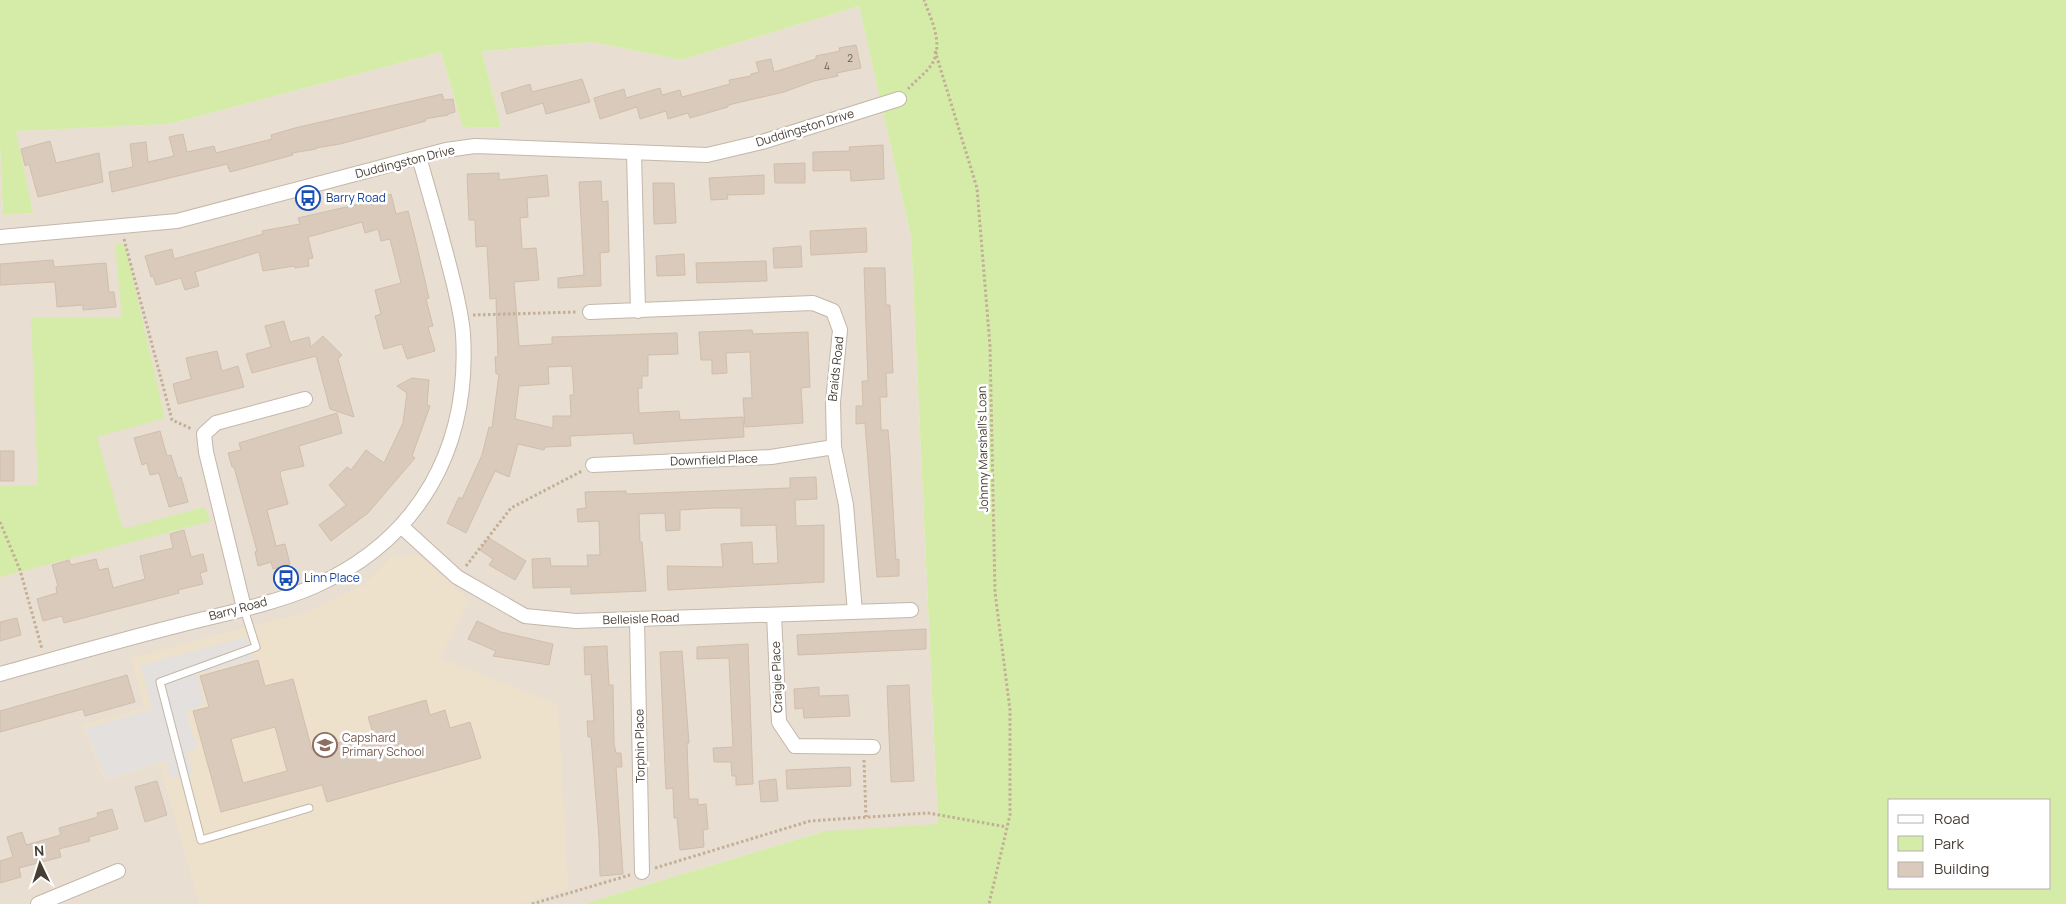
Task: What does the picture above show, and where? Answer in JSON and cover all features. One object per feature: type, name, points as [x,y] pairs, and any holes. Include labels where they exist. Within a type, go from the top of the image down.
[{"type":"street","name":"Duddingston Drive","points":[[0,236],[177,221],[446,150],[475,146],[707,155],[762,142],[899,99]]},
{"type":"street","points":[[634,153],[638,311]]},
{"type":"street","name":"Barry Road","points":[[0,674],[244,608],[312,587],[348,570],[378,549],[401,526],[422,499],[438,473],[452,442],[462,397],[464,365],[458,300],[419,157]]},
{"type":"street","name":"Braids Road","points":[[590,312],[814,303],[833,311],[840,330],[832,402],[834,447],[846,505],[855,612]]},
{"type":"street","points":[[244,608],[206,452],[204,434],[216,422],[305,399]]},
{"type":"street","name":"Downfield Place","points":[[593,465],[771,457],[834,447]]},
{"type":"street","name":"Belleisle Road","points":[[401,526],[458,577],[525,616],[576,621],[911,610]]},
{"type":"street","name":"Craigie Place","points":[[774,615],[779,722],[795,746],[868,747]]},
{"type":"street","name":"Torphin Place","points":[[637,620],[642,872]]},
{"type":"street","points":[[38,904],[118,871]]},
{"type":"lane","points":[[244,608],[256,647],[160,682],[201,840],[309,808]]},
{"type":"path","name":"Johnny Marshall's Loan","points":[[924,0],[938,38],[935,51],[977,188],[990,346],[995,592],[1010,710],[1010,815],[989,904]]},
{"type":"path","points":[[899,99],[933,63],[935,51]]},
{"type":"path","points":[[121,226],[172,420],[204,434]]},
{"type":"path","points":[[460,315],[590,312]]},
{"type":"path","points":[[458,577],[511,508],[593,465]]},
{"type":"path","points":[[0,522],[20,570],[45,662]]},
{"type":"path","points":[[866,817],[868,747]]},
{"type":"path","points":[[532,904],[810,821],[928,813],[1007,827]]},
{"type":"shaded area","points":[[859,6],[911,236],[938,825],[825,831],[583,904],[0,904],[0,146],[3,215],[33,213],[15,131],[169,124],[441,52],[463,128],[501,127],[482,51],[592,42],[681,60]]},
{"type":"shaded area","name":"Capshard Primary School","points":[[393,555],[419,555],[469,600],[440,658],[558,705],[568,889],[521,904],[199,904],[160,765],[104,781],[81,725],[144,707],[131,658],[306,612],[364,585]]},
{"type":"shaded area","points":[[246,637],[253,659],[197,674],[205,704],[186,711],[197,749],[187,751],[193,774],[170,778],[167,761],[106,779],[85,728],[152,709],[141,665]]},
{"type":"green space","points":[[0,0],[2066,0],[2066,904],[583,904],[825,831],[938,824],[911,236],[859,6],[681,60],[592,42],[482,51],[501,127],[463,128],[441,52],[169,124],[16,131],[33,213],[3,215],[0,146]]},
{"type":"green space","points":[[115,244],[125,244],[165,418],[97,437],[123,529],[204,507],[211,521],[0,577],[0,486],[38,485],[31,318],[122,318]]},
{"type":"building","points":[[856,45],[861,68],[837,73],[838,76],[814,81],[784,92],[728,105],[728,107],[690,118],[688,113],[668,119],[666,111],[640,119],[637,107],[600,119],[594,98],[624,89],[626,98],[660,88],[662,95],[680,90],[682,97],[730,84],[729,80],[751,76],[751,74],[759,72],[756,62],[771,59],[774,72],[816,59],[816,56],[840,51],[839,48]]},
{"type":"building","points":[[582,79],[590,102],[546,114],[543,103],[507,114],[501,93],[530,84],[532,92]]},
{"type":"building","points":[[442,94],[444,100],[453,99],[455,112],[340,144],[292,153],[293,155],[230,172],[227,164],[112,192],[109,172],[133,167],[130,144],[146,142],[148,162],[174,156],[169,137],[183,134],[187,152],[214,146],[216,153],[272,139],[271,135],[295,128]]},
{"type":"building","points":[[50,141],[56,163],[99,153],[103,182],[38,197],[29,164],[25,166],[21,149]]},
{"type":"building","points":[[883,145],[884,179],[851,181],[850,170],[813,171],[813,152],[850,151],[849,147]]},
{"type":"building","points":[[805,163],[805,183],[775,183],[774,164]]},
{"type":"building","points":[[499,173],[499,180],[547,175],[549,196],[527,198],[528,217],[520,218],[522,249],[536,248],[539,280],[514,282],[519,346],[552,344],[552,337],[677,333],[678,354],[648,355],[648,376],[642,376],[642,388],[638,388],[639,413],[679,411],[680,420],[743,417],[744,437],[634,444],[633,433],[570,436],[571,446],[545,447],[544,450],[518,444],[509,477],[495,471],[466,533],[447,523],[459,497],[462,499],[482,455],[489,427],[492,428],[499,374],[496,374],[495,357],[498,357],[496,298],[490,299],[487,246],[476,247],[475,220],[469,220],[467,174]],"holes":[[[572,366],[574,395],[570,395],[571,416],[553,416],[553,428],[515,419],[519,386],[549,384],[548,367]]]},
{"type":"building","points":[[764,175],[764,194],[727,195],[728,199],[711,200],[709,178]]},
{"type":"building","points":[[601,181],[602,202],[608,201],[609,252],[600,253],[601,286],[558,288],[558,278],[584,275],[579,182]]},
{"type":"building","points":[[653,183],[674,183],[676,223],[654,224]]},
{"type":"building","points":[[391,194],[396,214],[408,211],[429,298],[426,299],[433,326],[428,327],[435,351],[407,359],[402,344],[384,349],[375,316],[381,314],[375,290],[401,283],[390,239],[381,241],[378,229],[365,233],[362,222],[308,237],[313,258],[308,259],[309,266],[295,268],[294,266],[263,271],[259,252],[195,272],[199,286],[185,290],[181,278],[156,285],[153,276],[151,277],[145,256],[172,249],[174,259],[263,234],[262,231],[300,224],[298,218],[368,202]]},
{"type":"building","points":[[866,228],[867,252],[811,255],[810,231]]},
{"type":"building","points":[[801,246],[802,267],[774,268],[773,248]]},
{"type":"building","points":[[684,254],[685,275],[657,276],[656,256]]},
{"type":"building","points":[[53,260],[54,267],[106,263],[109,292],[114,292],[116,307],[83,310],[83,305],[57,307],[55,282],[0,285],[0,264]]},
{"type":"building","points":[[766,261],[767,281],[697,283],[696,263]]},
{"type":"building","points":[[864,268],[885,268],[886,305],[890,305],[893,373],[886,373],[887,397],[880,397],[881,430],[888,430],[896,560],[899,559],[899,576],[877,577],[865,423],[856,424],[856,406],[863,406],[862,381],[868,381]]},
{"type":"building","points":[[284,321],[290,342],[309,337],[311,347],[323,336],[342,355],[338,359],[354,417],[330,409],[316,356],[252,373],[246,354],[271,347],[265,326]]},
{"type":"building","points":[[752,330],[753,334],[808,332],[810,387],[801,388],[803,423],[745,427],[743,398],[752,398],[750,352],[726,353],[727,373],[712,374],[712,360],[701,360],[699,332]]},
{"type":"building","points":[[217,351],[222,371],[238,366],[244,387],[178,404],[173,384],[191,379],[186,358]]},
{"type":"building","points":[[412,378],[429,380],[427,405],[430,406],[412,456],[415,458],[368,513],[331,541],[319,525],[346,505],[329,485],[347,467],[351,470],[366,450],[384,463],[403,423],[407,393],[397,386]]},
{"type":"building","points":[[337,413],[342,433],[299,446],[304,466],[281,471],[280,474],[288,504],[267,510],[276,546],[285,544],[290,564],[273,569],[271,562],[258,566],[255,552],[257,551],[234,467],[232,467],[228,453],[241,450],[239,443]]},
{"type":"building","points":[[160,431],[167,456],[171,455],[178,478],[181,477],[188,502],[169,507],[159,473],[150,475],[147,463],[142,465],[134,438]]},
{"type":"building","points":[[0,451],[14,451],[14,481],[0,481]]},
{"type":"building","points":[[816,477],[817,499],[795,500],[796,526],[824,525],[824,582],[668,590],[667,566],[723,567],[721,544],[752,542],[753,564],[778,563],[776,525],[741,526],[741,508],[713,508],[680,510],[680,530],[666,531],[665,513],[639,514],[640,542],[642,542],[646,591],[571,594],[571,587],[533,588],[532,559],[550,558],[551,566],[588,566],[587,555],[600,555],[599,521],[578,522],[577,509],[586,508],[585,492],[626,491],[626,494],[790,488],[790,478]]},
{"type":"building","points":[[184,530],[191,557],[203,554],[207,571],[200,573],[203,584],[178,590],[179,593],[64,623],[62,616],[43,621],[37,599],[57,593],[56,587],[58,586],[52,565],[69,560],[71,565],[96,559],[99,570],[108,568],[113,588],[145,579],[140,556],[173,548],[170,534]]},
{"type":"building","points":[[489,538],[526,561],[515,580],[489,565],[493,559],[480,550]]},
{"type":"building","points":[[17,618],[21,635],[0,641],[0,622]]},
{"type":"building","points":[[477,621],[501,632],[553,644],[549,665],[493,656],[496,651],[468,639]]},
{"type":"building","points":[[926,629],[926,649],[798,655],[797,635]]},
{"type":"building","points":[[748,644],[753,784],[736,785],[736,776],[732,776],[731,762],[714,762],[713,748],[733,747],[729,658],[697,659],[697,647]]},
{"type":"building","points":[[607,646],[609,685],[613,685],[614,744],[616,753],[621,753],[622,767],[616,767],[623,874],[600,876],[599,837],[591,737],[588,737],[587,721],[594,721],[591,674],[585,675],[584,647]]},
{"type":"building","points":[[682,651],[689,743],[687,743],[689,799],[698,799],[698,805],[706,804],[708,829],[703,830],[704,847],[680,850],[677,818],[674,818],[673,788],[666,789],[660,652]]},
{"type":"building","points":[[258,660],[265,686],[293,679],[312,750],[373,733],[368,717],[426,700],[430,715],[445,710],[450,728],[470,722],[481,758],[327,802],[322,785],[221,812],[193,711],[209,707],[200,676]],"holes":[[[275,727],[287,771],[243,783],[231,739]]]},
{"type":"building","points":[[127,675],[135,702],[85,716],[83,709],[0,732],[0,711]]},
{"type":"building","points":[[909,685],[914,781],[891,782],[887,686]]},
{"type":"building","points":[[819,687],[819,696],[848,695],[850,716],[804,718],[803,708],[795,709],[794,689]]},
{"type":"building","points":[[850,767],[851,786],[787,789],[786,770]]},
{"type":"building","points":[[776,779],[778,801],[761,802],[759,781]]},
{"type":"building","points":[[157,781],[167,815],[145,822],[135,787]]},
{"type":"building","points":[[112,809],[118,829],[89,837],[90,841],[59,849],[61,857],[19,868],[21,877],[0,883],[0,861],[13,857],[7,837],[22,832],[26,845],[61,835],[59,828],[98,817],[97,813]]},
{"type":"place","name":"Barry Road","points":[[308,198]]},
{"type":"place","name":"Linn Place","points":[[286,578]]},
{"type":"place","name":"Capshard Primary School","points":[[325,745]]}]
